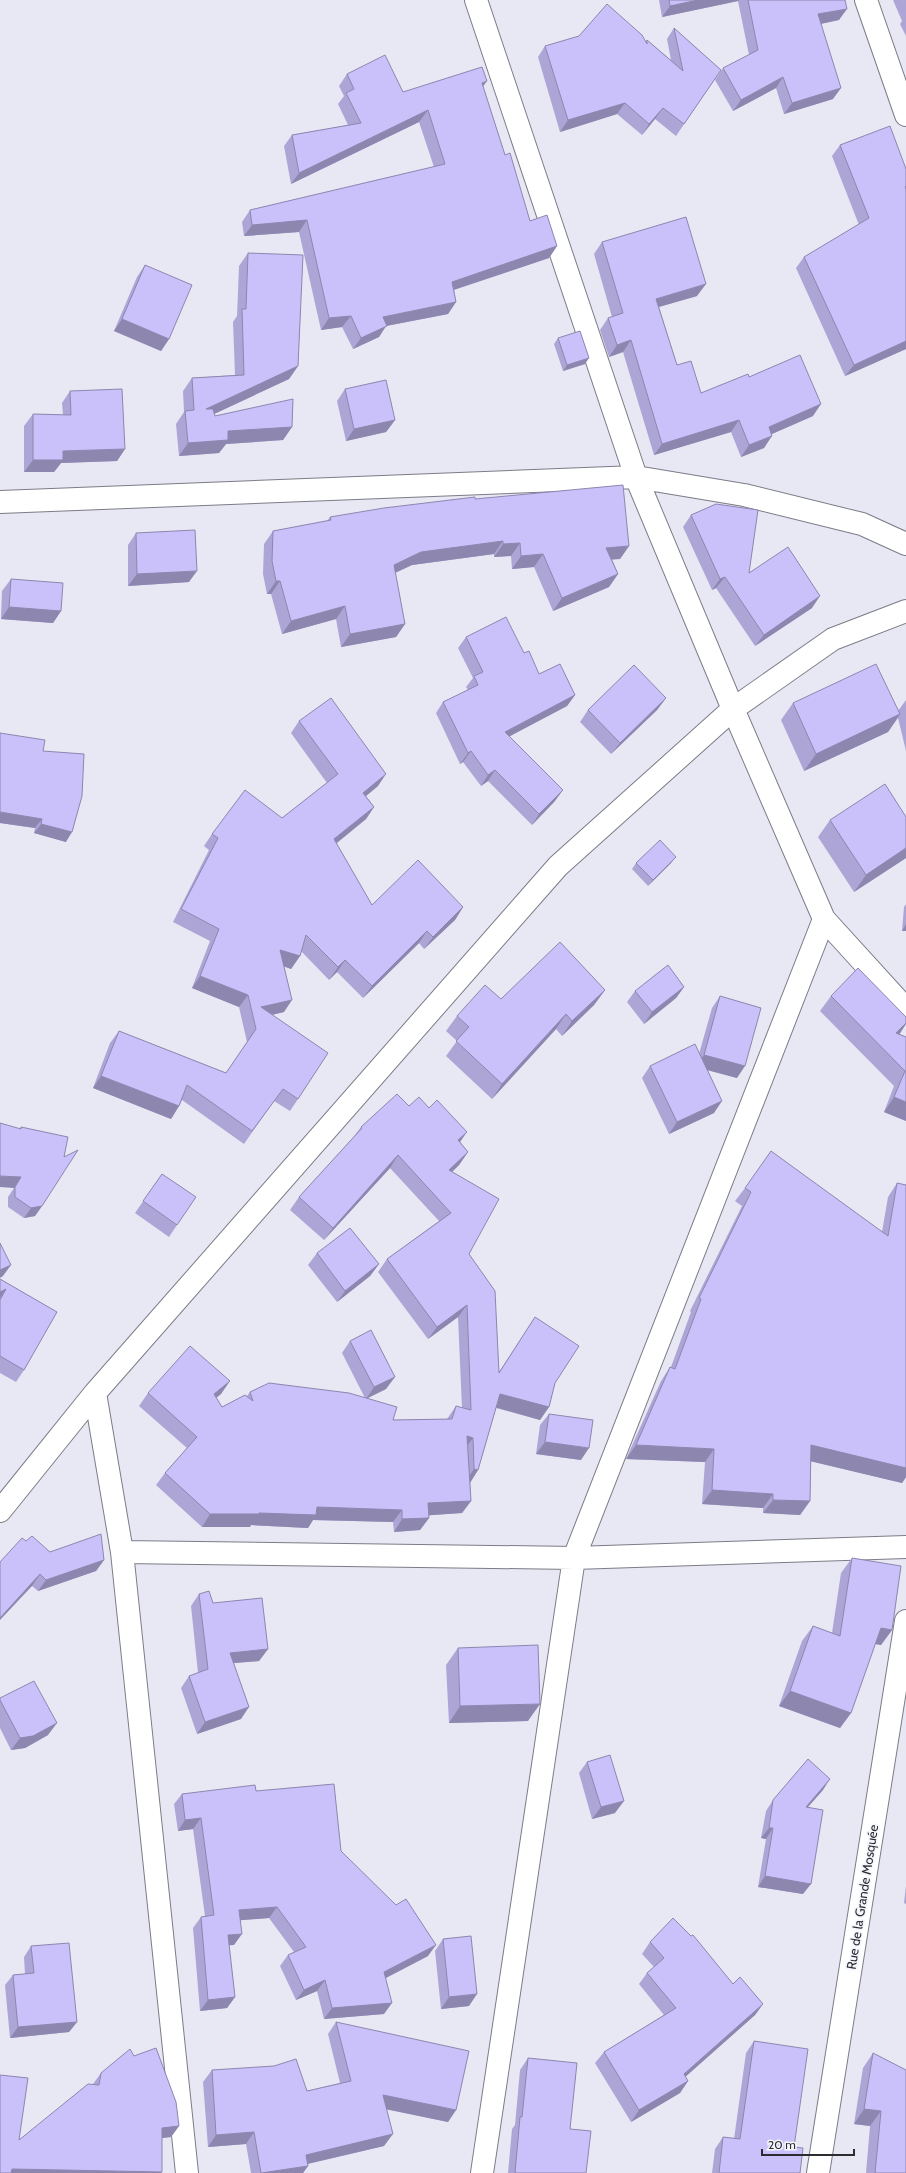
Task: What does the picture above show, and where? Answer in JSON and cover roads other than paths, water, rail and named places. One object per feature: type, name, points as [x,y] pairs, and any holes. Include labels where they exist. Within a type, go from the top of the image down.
[{"type":"street","points":[[476,0],[636,477],[734,709],[824,918],[906,1009]]},
{"type":"street","points":[[866,0],[906,115]]},
{"type":"street","points":[[0,502],[636,477],[744,496],[862,524],[906,544]]},
{"type":"street","points":[[0,1510],[95,1393],[558,866],[734,709],[833,639],[906,610]]},
{"type":"street","points":[[482,2173],[574,1558],[824,918]]},
{"type":"street","points":[[95,1393],[122,1552],[187,2173]]},
{"type":"street","points":[[122,1552],[574,1558],[906,1547]]},
{"type":"street","name":"Rue de la Grande Mosquée","points":[[818,2173],[906,1620]]}]
